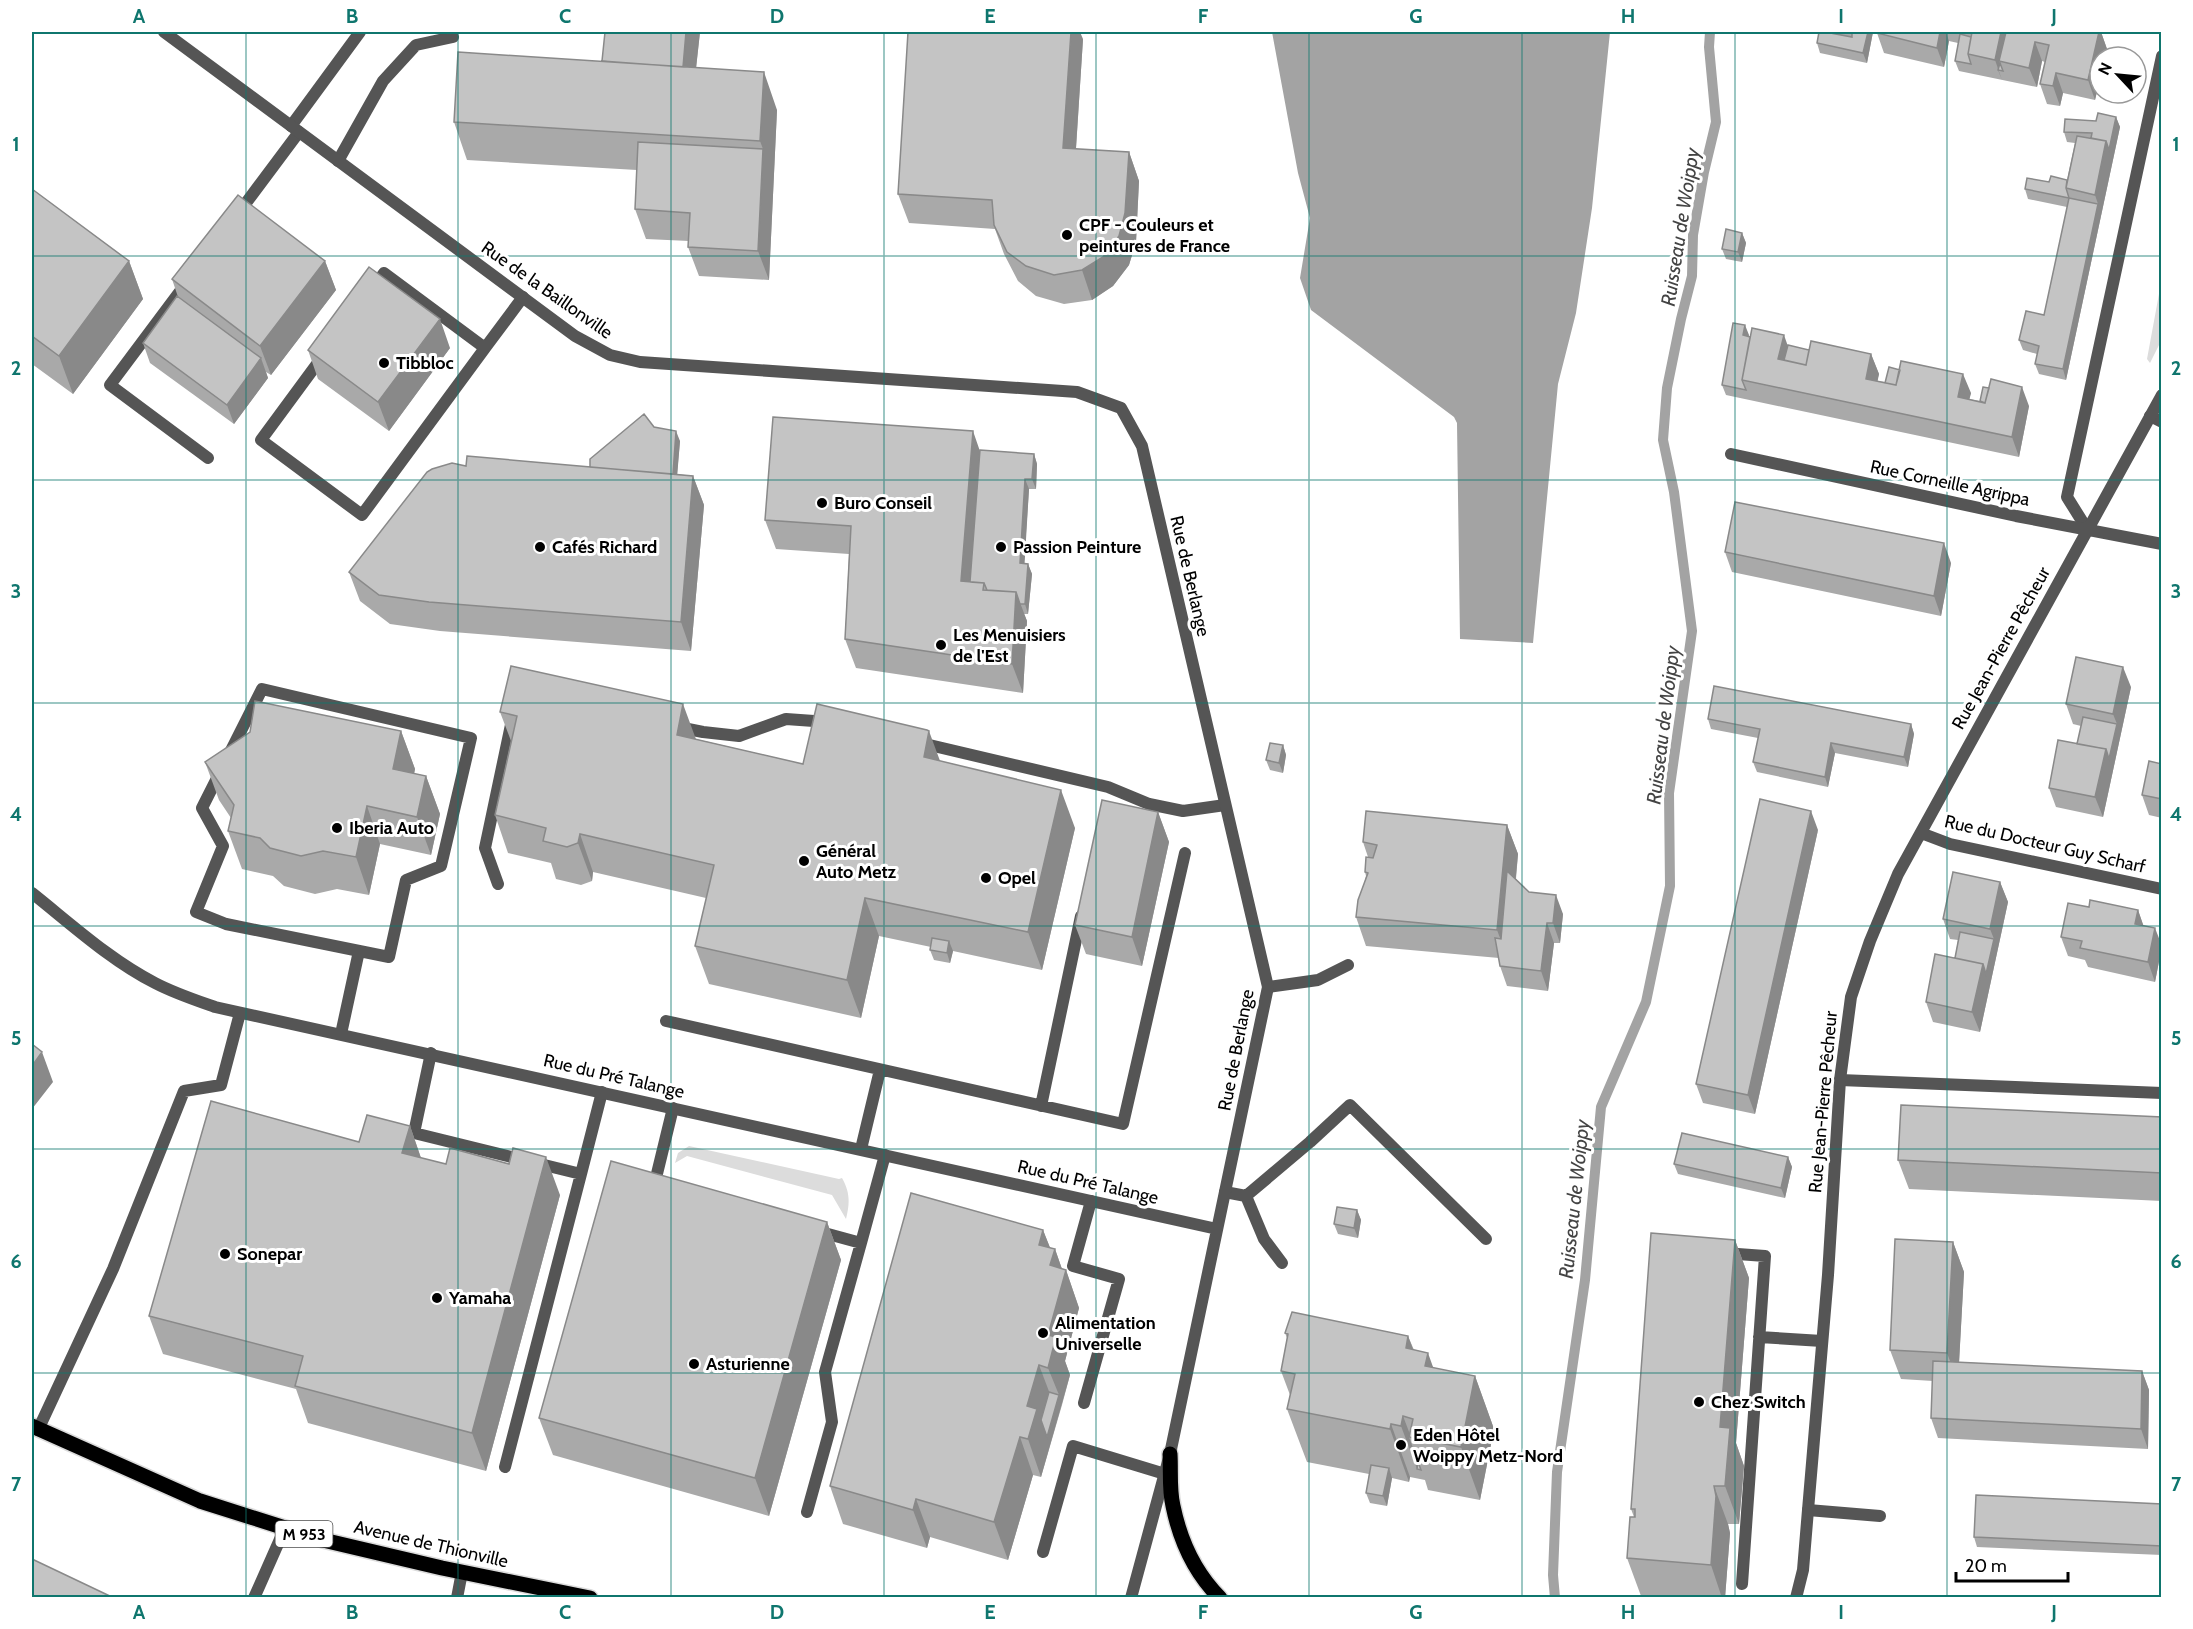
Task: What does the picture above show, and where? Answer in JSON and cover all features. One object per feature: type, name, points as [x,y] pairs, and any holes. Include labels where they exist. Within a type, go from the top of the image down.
[{"type":"main road","name":"Avenue de Thionville","points":[[35,1428],[200,1501],[323,1540],[590,1598]]},
{"type":"main road","points":[[1170,1454],[1172,1504],[1182,1537],[1193,1564],[1220,1598]]},
{"type":"street","name":"Rue de la Baillonville","points":[[164,32],[575,336],[610,355],[640,362],[1077,392],[1121,408]]},
{"type":"street","points":[[231,224],[360,32]]},
{"type":"street","points":[[338,161],[383,81],[416,45],[453,37]]},
{"type":"street","points":[[2087,529],[2067,497],[2162,56]]},
{"type":"street","points":[[195,271],[110,385],[208,458]]},
{"type":"street","points":[[485,348],[384,273],[261,440],[362,515],[523,297]]},
{"type":"street","name":"Rue Jean-Pierre Pêcheur","points":[[1796,1598],[1803,1570],[1840,1080],[1851,997],[1870,941],[1898,874],[2087,529],[2156,419],[2162,395]]},
{"type":"street","name":"Rue de Berlange","points":[[1121,408],[1142,446],[1268,987],[1170,1454],[1131,1598]]},
{"type":"street","name":"Rue Corneille Agrippa","points":[[1731,454],[2162,544]]},
{"type":"street","points":[[262,689],[471,738],[441,866],[406,880],[389,957],[359,951],[226,924],[196,912],[223,846],[202,808],[262,689]]},
{"type":"street","points":[[498,884],[485,848],[514,712]]},
{"type":"street","points":[[668,724],[703,732],[739,736],[786,719],[838,724]]},
{"type":"street","points":[[904,739],[1183,811],[1225,805]]},
{"type":"street","name":"Rue du Docteur Guy Scharf","points":[[1921,833],[1950,844],[2162,889]]},
{"type":"street","points":[[666,1021],[1123,1124],[1185,853]]},
{"type":"street","name":"Rue du Pré Talange","points":[[32,893],[96,943],[154,983],[187,998],[240,1012],[1217,1229]]},
{"type":"street","points":[[1041,1106],[1084,903]]},
{"type":"street","points":[[341,1034],[359,951]]},
{"type":"street","points":[[1268,987],[1318,980],[1348,964]]},
{"type":"street","points":[[35,1428],[113,1269],[184,1091],[221,1085],[240,1012]]},
{"type":"street","points":[[431,1053],[414,1133],[581,1174]]},
{"type":"street","points":[[861,1149],[880,1070]]},
{"type":"street","points":[[1840,1080],[2162,1092]]},
{"type":"street","points":[[505,1467],[602,1092]]},
{"type":"street","points":[[1246,1196],[1350,1105],[1486,1239]]},
{"type":"street","points":[[665,1189],[654,1186],[673,1108]]},
{"type":"street","points":[[807,1512],[832,1422],[825,1372],[885,1155]]},
{"type":"street","points":[[1225,1192],[1246,1196]]},
{"type":"street","points":[[1246,1196],[1264,1239],[1282,1263]]},
{"type":"street","points":[[1084,1403],[1119,1279],[1073,1266],[1091,1201]]},
{"type":"street","points":[[804,1227],[861,1243]]},
{"type":"street","points":[[1706,1252],[1765,1256],[1742,1584]]},
{"type":"street","points":[[1759,1337],[1822,1341]]},
{"type":"street","points":[[1043,1552],[1072,1446],[1165,1474]]},
{"type":"street","points":[[1808,1510],[1880,1516]]},
{"type":"street","points":[[254,1598],[285,1528]]},
{"type":"street","points":[[457,1598],[462,1572]]},
{"type":"shaded area","points":[[1272,32],[1610,32],[1592,208],[1576,313],[1558,384],[1533,643],[1460,639],[1457,423],[1454,417],[1311,310],[1300,278],[1310,218],[1298,173]]},
{"type":"shaded area","points":[[2161,283],[2161,341],[2150,363],[2147,359]]},
{"type":"shaded area","points":[[689,1146],[842,1178],[849,1198],[846,1219],[832,1195],[687,1156],[675,1163],[678,1153]]},
{"type":"building","points":[[605,32],[686,32],[683,67],[602,61]]},
{"type":"building","points":[[908,32],[1071,32],[1063,148],[1129,152],[1125,213],[1119,236],[1103,257],[1082,270],[1054,275],[1026,266],[1007,252],[994,225],[992,200],[898,194]]},
{"type":"building","points":[[1819,32],[1852,37],[1852,32],[1868,32],[1863,53],[1817,43]]},
{"type":"building","points":[[1877,32],[1940,32],[1937,48]]},
{"type":"building","points":[[1972,32],[2001,32],[1995,60],[1968,54]]},
{"type":"building","points":[[2006,32],[2099,32],[2096,45],[2088,45],[2088,80],[2056,73],[2053,86],[2040,84],[2049,45],[2035,42],[2029,68],[1999,61]]},
{"type":"building","points":[[1960,34],[1971,37],[1968,54],[1971,64],[1955,61]]},
{"type":"building","points":[[458,52],[764,72],[760,141],[454,122]]},
{"type":"building","points":[[2098,113],[2116,117],[2109,150],[2106,141],[2091,138],[2092,133],[2064,132],[2065,119],[2096,121]]},
{"type":"building","points":[[2077,136],[2106,141],[2095,195],[2066,188]]},
{"type":"building","points":[[638,142],[763,149],[758,251],[688,247],[690,213],[635,209]]},
{"type":"building","points":[[2051,176],[2067,180],[2066,188],[2069,198],[2025,189],[2027,178],[2049,182]]},
{"type":"building","points":[[32,189],[129,261],[59,356],[32,336]]},
{"type":"building","points":[[238,195],[325,261],[260,346],[172,279]]},
{"type":"building","points":[[2069,198],[2098,204],[2063,369],[2035,364],[2039,346],[2019,340],[2026,311],[2044,315]]},
{"type":"building","points":[[1726,229],[1742,233],[1738,252],[1722,249]]},
{"type":"building","points":[[369,267],[440,319],[378,402],[308,350]]},
{"type":"building","points":[[177,296],[261,358],[227,405],[143,343]]},
{"type":"building","points":[[1733,323],[1745,325],[1743,335],[1750,337],[1742,380],[1746,390],[1722,385]]},
{"type":"building","points":[[1752,328],[1784,335],[1778,359],[1806,365],[1811,341],[1871,354],[1866,379],[1896,385],[1901,361],[1963,374],[1958,397],[1985,403],[1991,379],[2022,387],[2012,437],[1742,380]]},
{"type":"building","points":[[1788,345],[1809,350],[1806,365],[1784,360]]},
{"type":"building","points":[[1889,367],[1900,370],[1896,385],[1885,383]]},
{"type":"building","points":[[1983,387],[1989,388],[1985,403],[1980,401]]},
{"type":"building","points":[[644,414],[654,427],[676,431],[673,474],[590,467],[590,459]]},
{"type":"building","points":[[773,417],[973,431],[961,581],[984,583],[983,590],[1016,592],[1012,664],[845,639],[851,526],[765,520]]},
{"type":"building","name":"Passion Peinture","points":[[980,450],[1034,454],[1032,479],[1025,479],[1020,563],[1028,564],[1025,604],[1020,604],[1016,592],[987,590],[984,583],[970,582]]},
{"type":"building","points":[[467,456],[693,476],[681,622],[429,602],[379,595],[349,572],[427,472],[452,463],[466,466]]},
{"type":"building","points":[[1735,502],[1944,543],[1934,596],[1725,552]]},
{"type":"building","points":[[2076,657],[2123,667],[2113,714],[2066,704]]},
{"type":"building","name":"Général Auto Metz","points":[[511,666],[683,704],[677,735],[803,764],[817,704],[927,730],[929,731],[924,757],[1061,790],[1028,932],[865,898],[847,980],[695,946],[714,865],[580,834],[578,843],[567,847],[543,841],[546,828],[495,815],[517,716],[500,712]]},
{"type":"building","points":[[1714,686],[1911,724],[1904,757],[1831,743],[1825,777],[1753,762],[1760,729],[1708,719]]},
{"type":"building","name":"Iberia Auto","points":[[255,701],[401,731],[393,769],[426,776],[417,817],[367,806],[356,857],[323,851],[301,856],[270,848],[260,838],[228,831],[234,805],[205,762],[250,732]]},
{"type":"building","points":[[2083,717],[2117,724],[2109,759],[2106,749],[2077,744]]},
{"type":"building","points":[[2058,740],[2106,749],[2095,797],[2049,788]]},
{"type":"building","points":[[1270,743],[1283,745],[1279,763],[1266,760]]},
{"type":"building","points":[[2149,761],[2162,764],[2162,799],[2142,795]]},
{"type":"building","points":[[1760,799],[1811,811],[1748,1095],[1696,1084]]},
{"type":"building","points":[[1102,800],[1158,812],[1132,937],[1075,925]]},
{"type":"building","points":[[1366,811],[1507,825],[1497,930],[1356,917],[1358,900],[1368,873],[1365,872],[1366,857],[1373,858],[1377,845],[1363,842]]},
{"type":"building","points":[[1507,871],[1529,892],[1556,895],[1553,923],[1547,923],[1541,971],[1500,966],[1495,938],[1501,939]]},
{"type":"building","points":[[1953,872],[2000,882],[1990,929],[1943,919]]},
{"type":"building","points":[[2090,900],[2138,910],[2135,924],[2155,928],[2148,962],[2080,948],[2082,941],[2061,937],[2068,903],[2089,907]]},
{"type":"building","points":[[1960,932],[1994,939],[1986,974],[1983,964],[1955,958]]},
{"type":"building","points":[[932,938],[949,941],[947,953],[930,950]]},
{"type":"building","points":[[1935,954],[1983,964],[1972,1012],[1926,1002]]},
{"type":"building","points":[[32,1044],[42,1052],[32,1066]]},
{"type":"building","points":[[211,1101],[359,1142],[367,1115],[410,1126],[402,1153],[446,1164],[450,1148],[509,1164],[513,1148],[546,1157],[472,1433],[295,1386],[303,1356],[149,1316]]},
{"type":"building","points":[[1901,1105],[2162,1117],[2162,1173],[1898,1160]]},
{"type":"building","points":[[1682,1133],[1788,1157],[1781,1188],[1674,1164]]},
{"type":"building","points":[[611,1161],[827,1222],[755,1478],[539,1418]]},
{"type":"building","points":[[911,1193],[1043,1230],[1039,1245],[1055,1249],[1050,1265],[1066,1270],[1048,1335],[1056,1337],[1048,1368],[1039,1365],[1027,1406],[1037,1409],[1028,1439],[1020,1437],[994,1522],[916,1499],[913,1510],[830,1486]]},
{"type":"building","points":[[1337,1207],[1357,1210],[1354,1228],[1334,1224]]},
{"type":"building","points":[[1651,1233],[1735,1240],[1720,1427],[1730,1428],[1725,1486],[1714,1486],[1716,1496],[1711,1565],[1627,1558],[1630,1517],[1635,1517],[1635,1509],[1631,1509]]},
{"type":"building","points":[[1895,1239],[1953,1242],[1947,1353],[1890,1350]]},
{"type":"building","points":[[1292,1312],[1408,1336],[1406,1348],[1428,1353],[1425,1366],[1475,1376],[1461,1447],[1409,1437],[1413,1419],[1403,1416],[1401,1426],[1391,1424],[1390,1429],[1287,1409],[1295,1374],[1281,1371],[1288,1334],[1285,1333]]},
{"type":"building","points":[[1933,1361],[2142,1371],[2141,1429],[1931,1418]]},
{"type":"building","points":[[1049,1392],[1059,1395],[1047,1437],[1041,1420]]},
{"type":"building","points":[[1371,1465],[1389,1468],[1383,1496],[1366,1493]]},
{"type":"building","points":[[1976,1495],[2162,1504],[2162,1546],[1974,1537]]},
{"type":"building","points":[[32,1559],[114,1598],[32,1598]]},
{"type":"waterway","name":"Ruisseau de Woippy","points":[[1555,1598],[1553,1575],[1557,1472],[1585,1280],[1601,1107],[1646,1002],[1670,886],[1669,793],[1692,631],[1674,492],[1663,440],[1667,388],[1692,276],[1693,235],[1716,122],[1709,47],[1710,32]]},
{"type":"place","name":"CPF - Couleurs et peintures de France","points":[[1067,235]]},
{"type":"place","name":"Tibbloc","points":[[384,363]]},
{"type":"place","name":"Buro Conseil","points":[[822,503]]},
{"type":"place","name":"Cafés Richard","points":[[540,547]]},
{"type":"place","name":"Passion Peinture","points":[[1001,547]]},
{"type":"place","name":"Les Menuisiers de l'Est","points":[[941,645]]},
{"type":"place","name":"Iberia Auto","points":[[337,828]]},
{"type":"place","name":"Général Auto Metz","points":[[804,861]]},
{"type":"place","name":"Opel","points":[[986,878]]},
{"type":"place","name":"Sonepar","points":[[225,1254]]},
{"type":"place","name":"Yamaha","points":[[437,1298]]},
{"type":"place","name":"Alimentation Universelle","points":[[1043,1333]]},
{"type":"place","name":"Asturienne","points":[[694,1364]]},
{"type":"place","name":"Chez Switch","points":[[1699,1402]]},
{"type":"place","name":"Eden Hôtel Woippy Metz-Nord","points":[[1401,1445]]}]
